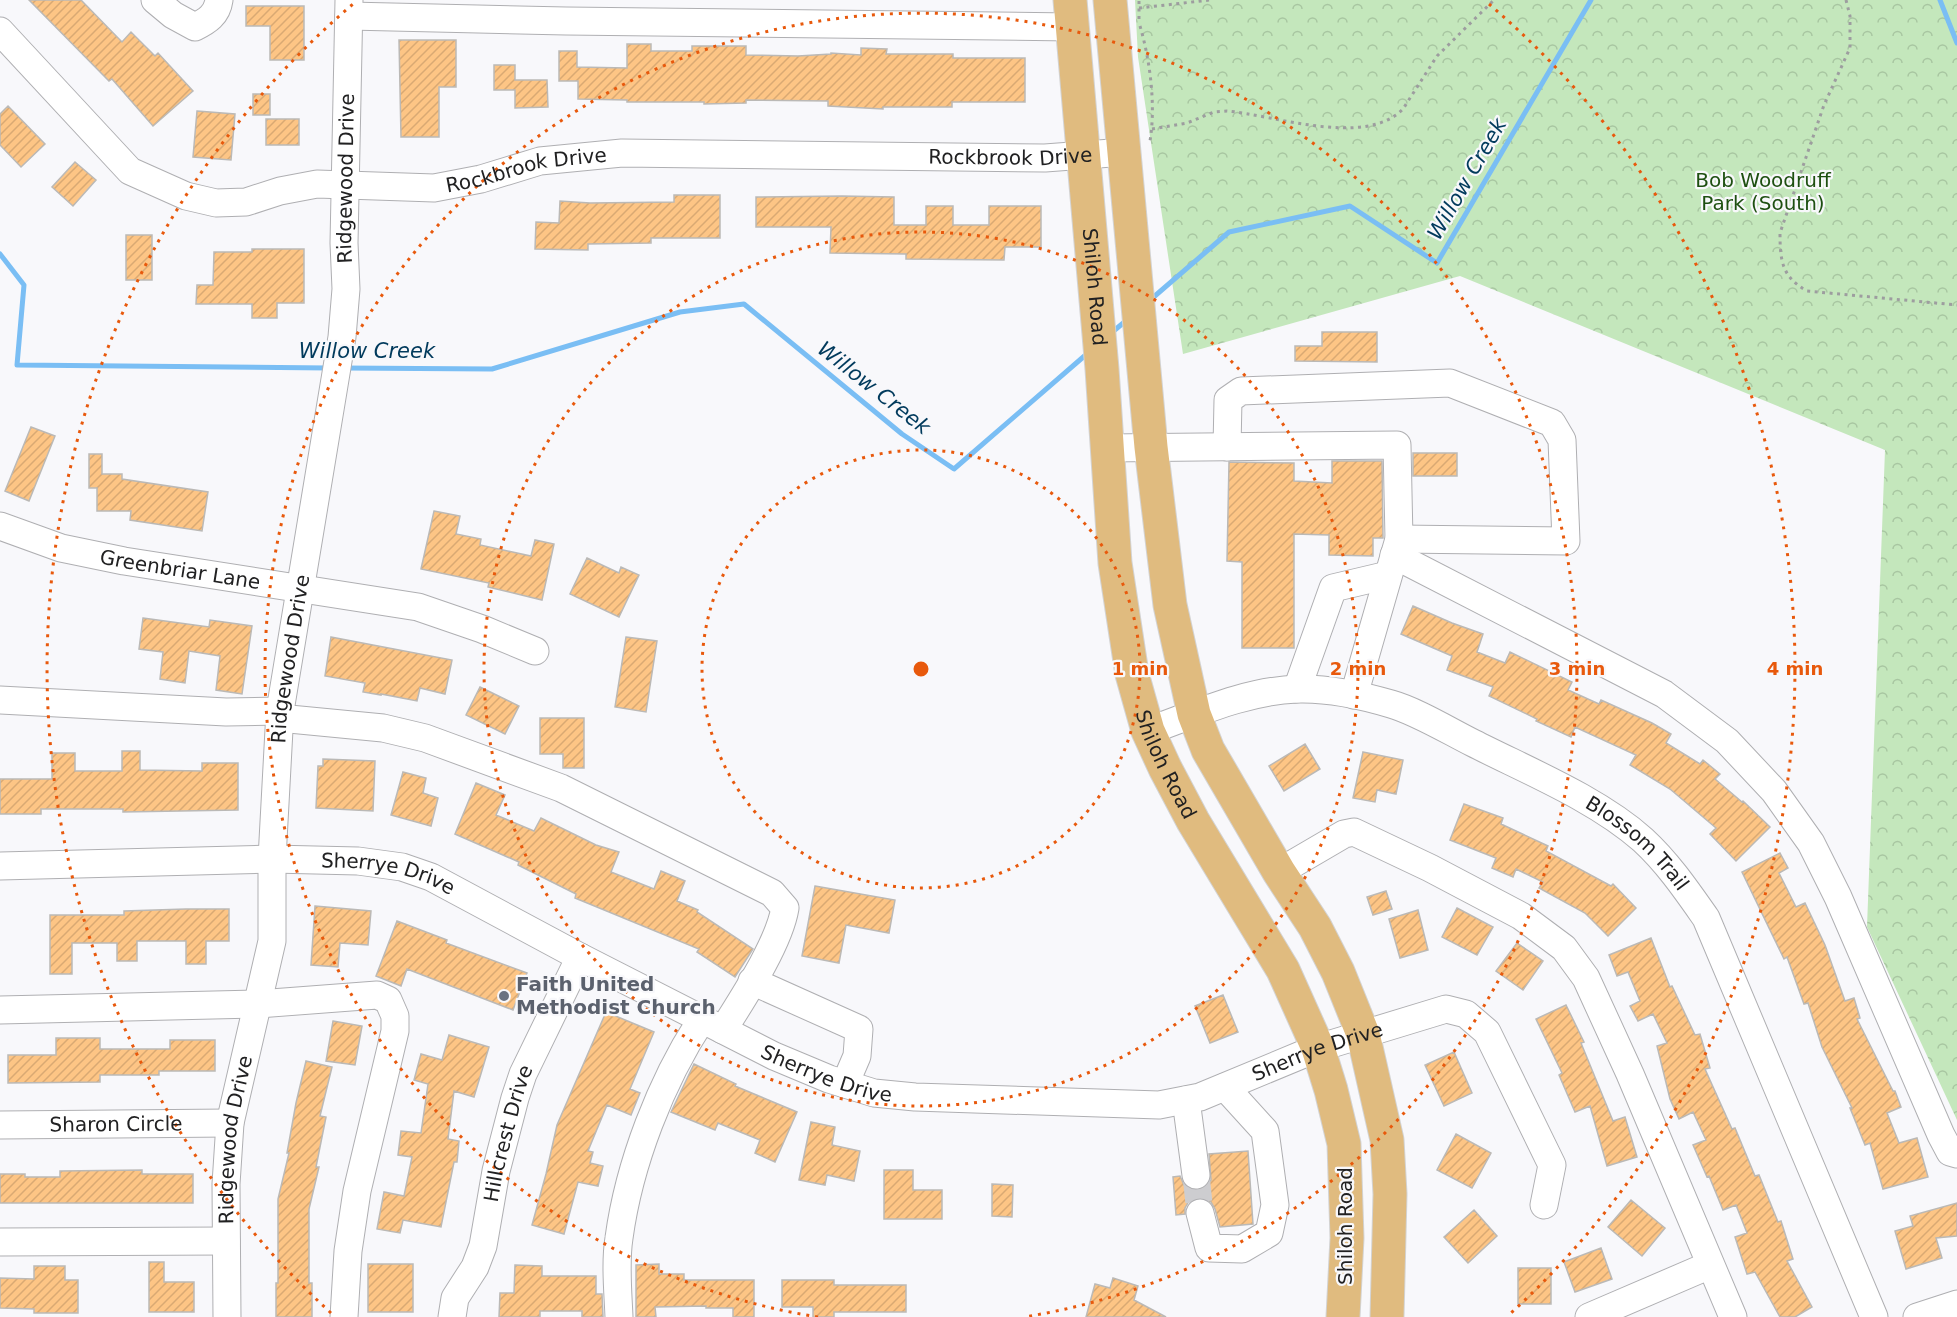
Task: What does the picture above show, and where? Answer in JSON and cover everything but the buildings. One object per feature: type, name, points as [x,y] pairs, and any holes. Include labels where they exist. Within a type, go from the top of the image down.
[{"type":"main road","name":"Shiloh Road","points":[[1125,4],[1133,140],[1135,279],[1170,605],[1194,714],[1208,750],[1279,872],[1315,927],[1334,963],[1363,1034],[1387,1140],[1390,1194],[1387,1317]]},
{"type":"main road","name":"Shiloh Road","points":[[1071,13],[1104,398],[1115,563],[1132,674],[1148,731],[1164,768],[1193,821],[1283,970],[1318,1048],[1344,1144],[1347,1239],[1343,1317]]},
{"type":"street","points":[[155,0],[173,15],[195,27],[209,20],[219,0]]},
{"type":"street","points":[[349,8],[566,21],[1071,13]]},
{"type":"street","name":"Ridgewood Drive","points":[[227,1317],[226,1184],[230,1123],[272,941],[272,859],[279,714],[340,357],[346,289],[344,243],[349,8]]},
{"type":"street","name":"Rockbrook Drive","points":[[0,31],[130,171],[186,196],[216,203],[246,202],[280,191],[317,184],[434,188],[481,179],[540,161],[622,153],[1044,158],[1083,156],[1133,140]]},
{"type":"street","points":[[1227,447],[1228,400],[1241,392],[1450,383],[1551,423],[1562,440],[1566,541],[1394,556],[1333,588],[1297,689]]},
{"type":"street","points":[[1107,448],[1397,445],[1394,556],[1354,695]]},
{"type":"street","name":"Greenbriar Lane","points":[[0,526],[61,548],[124,561],[418,607],[536,651]]},
{"type":"street","points":[[1394,556],[1664,694],[1727,741],[1774,791],[1811,843],[1829,879],[1941,1135],[1950,1152],[1957,1154]]},
{"type":"street","name":"Blossom Trail","points":[[1148,731],[1249,695],[1297,689],[1354,695],[1394,705],[1558,786],[1610,815],[1643,840],[1677,877],[1706,918],[1874,1317]]},
{"type":"street","points":[[0,700],[279,714],[382,728],[425,738],[561,788],[772,893],[785,908],[783,923],[752,981],[712,1024],[685,1044],[660,1099],[641,1149],[618,1240],[619,1317]]},
{"type":"street","points":[[1279,872],[1344,834],[1354,832],[1430,868],[1521,916],[1564,948],[1586,978],[1630,1074],[1733,1317]]},
{"type":"street","name":"Sherrye Drive","points":[[0,866],[272,859],[358,861],[402,867],[430,877],[774,1056],[874,1093],[915,1097],[1159,1105],[1200,1097],[1318,1048],[1446,1009],[1466,1014],[1487,1032],[1552,1165],[1544,1204]]},
{"type":"street","name":"Hillcrest Drive","points":[[452,1317],[455,1298],[476,1267],[483,1246],[496,1171],[518,1090],[580,957]]},
{"type":"street","points":[[752,981],[859,1029],[857,1056],[845,1084]]},
{"type":"street","points":[[0,1010],[258,1004],[377,995],[388,1000],[395,1016],[395,1031],[357,1191],[348,1251],[344,1317]]},
{"type":"street","points":[[1200,1213],[1209,1248],[1242,1249],[1269,1233],[1275,1205],[1265,1131],[1225,1087]]},
{"type":"street","points":[[1186,1100],[1196,1175]]},
{"type":"street","name":"Sharon Circle","points":[[0,1125],[230,1123]]},
{"type":"street","points":[[0,1242],[226,1241]]},
{"type":"street","points":[[1589,1317],[1710,1265]]},
{"type":"street","points":[[1917,1317],[1957,1304]]},
{"type":"path","points":[[1125,4],[1139,0]]},
{"type":"path","points":[[1125,4],[1210,0]]},
{"type":"path","points":[[1133,140],[1214,112],[1227,111],[1318,127],[1366,126],[1391,119],[1403,109],[1429,66],[1445,46],[1494,0]]},
{"type":"path","points":[[1846,0],[1850,16],[1850,48],[1821,115],[1780,233],[1780,252],[1784,267],[1792,283],[1807,291],[1957,305]]},
{"type":"path","points":[[1125,4],[1139,23],[1147,50],[1149,74],[1133,140]]},
{"type":"green space","name":"Bob Woodruff Park (South)","points":[[1135,0],[1957,0],[1957,1120],[1867,927],[1885,450],[1460,276],[1183,354],[1138,57]]},
{"type":"waterway","name":"Willow Creek","points":[[1149,301],[1229,232],[1350,206],[1437,263],[1591,0]]},
{"type":"waterway","name":"Willow Creek","points":[[1940,0],[1957,43]]},
{"type":"waterway","name":"Willow Creek","points":[[0,254],[24,285],[17,365],[329,368]]},
{"type":"waterway","name":"Willow Creek","points":[[344,368],[492,369],[680,312],[744,304],[902,434],[954,469],[1089,352]]},
{"type":"waterway","name":"Willow Creek","points":[[1110,334],[1128,319]]},
{"type":"tunnel","points":[[1196,1175],[1200,1213]]},
{"type":"place","name":"Faith United Methodist Church","points":[[504,996]]}]
